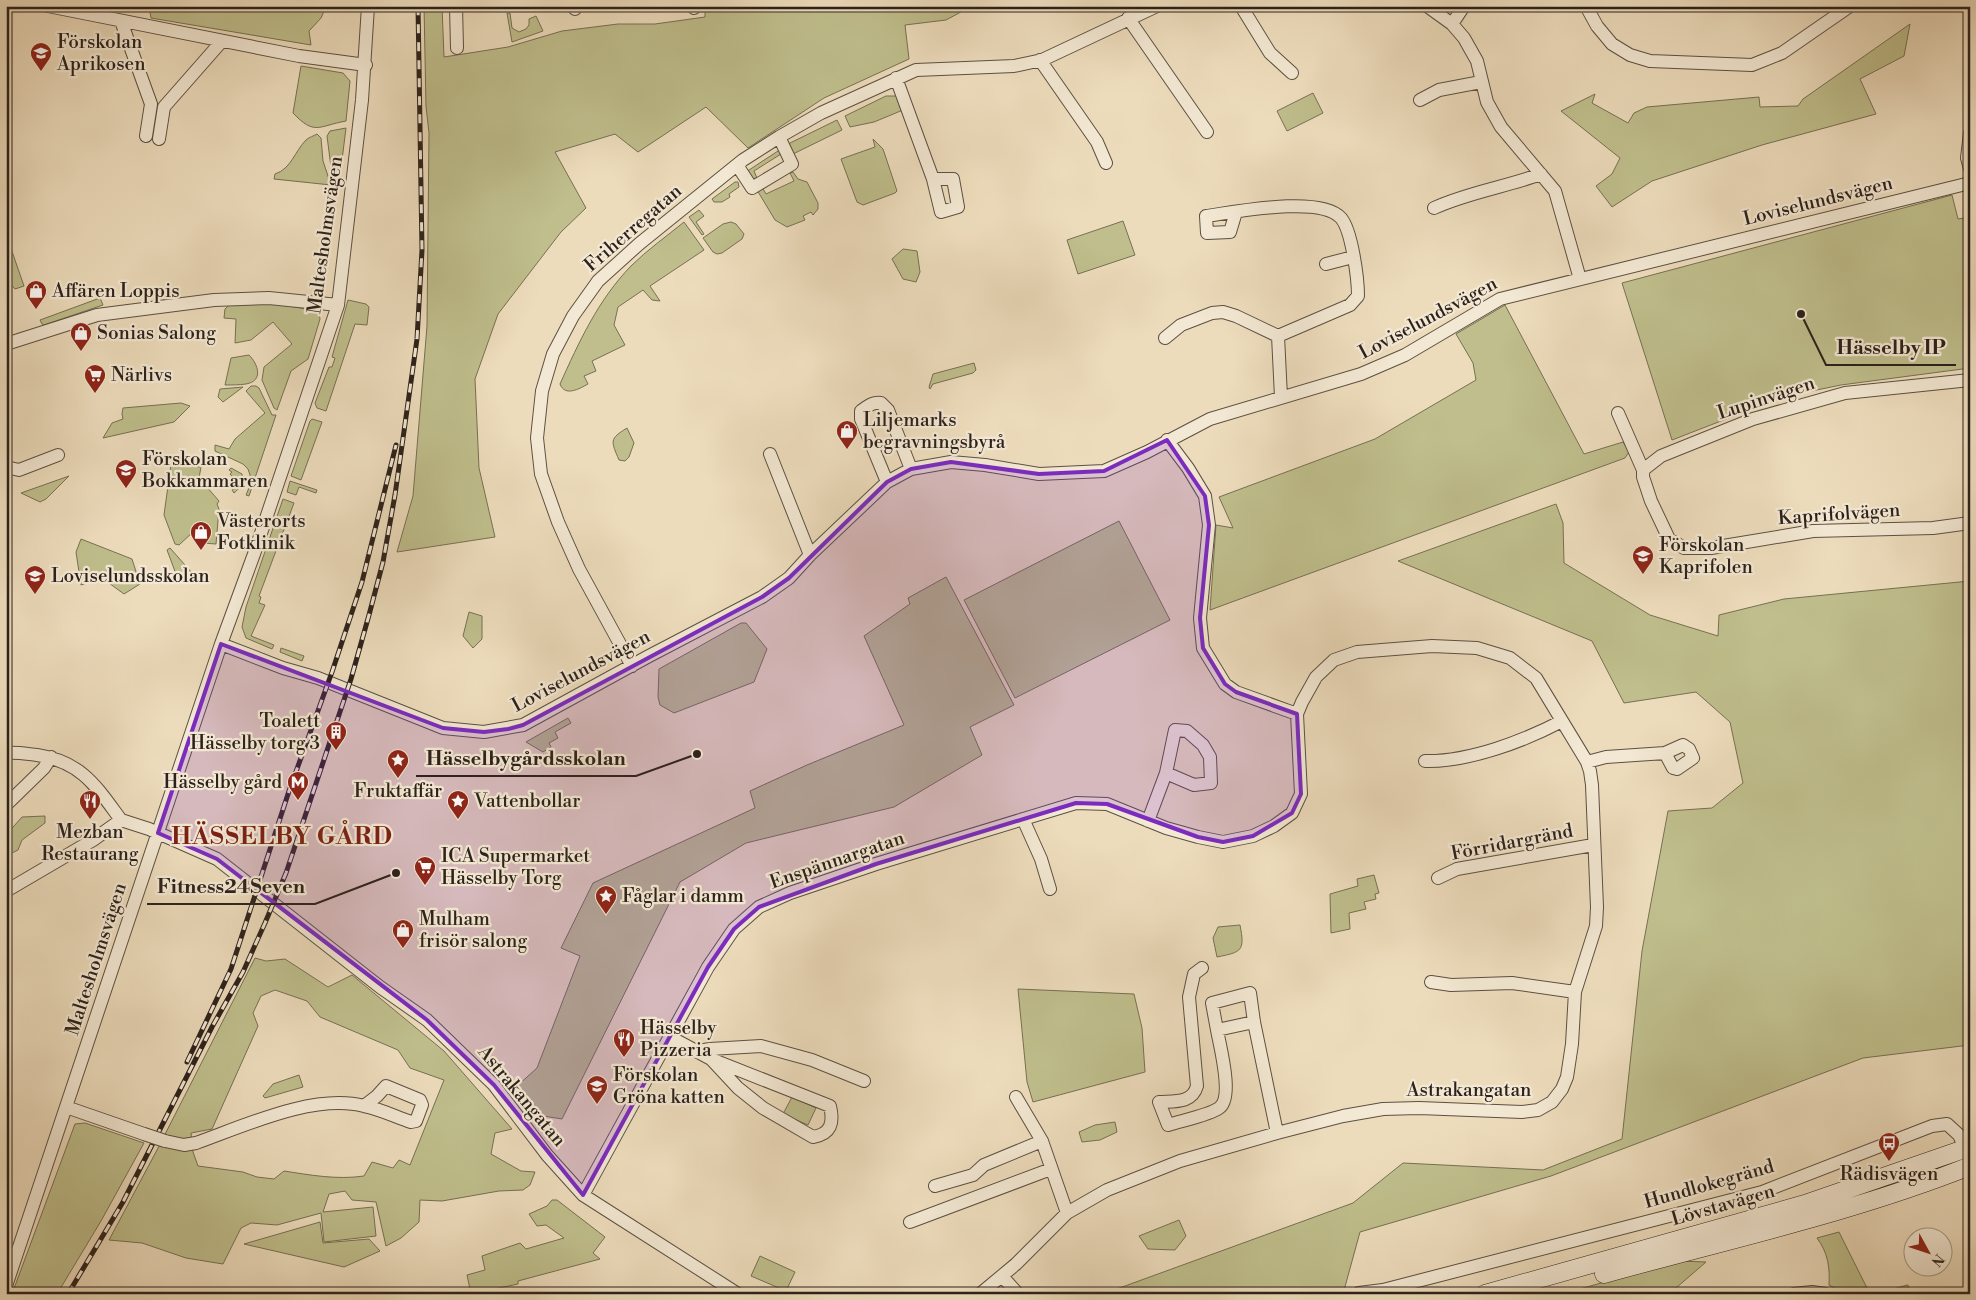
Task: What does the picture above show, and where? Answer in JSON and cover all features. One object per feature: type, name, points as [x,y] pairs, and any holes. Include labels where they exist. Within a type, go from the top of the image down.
[{"type":"street","points":[[48,6],[86,10],[121,21],[298,56],[366,65]]},
{"type":"street","name":"Maltesholmsvägen","points":[[6,1286],[221,644],[254,554],[338,305],[366,65],[368,6]]},
{"type":"street","points":[[456,6],[457,48]]},
{"type":"street","name":"Friherregatan","points":[[632,666],[580,569],[558,522],[541,474],[537,438],[542,391],[553,354],[573,316],[598,281],[639,244],[737,165],[779,137],[821,113],[916,70],[1014,66],[1040,60],[1083,42],[1128,18],[1157,6]]},
{"type":"street","points":[[1242,6],[1270,53],[1292,73]]},
{"type":"street","points":[[1427,6],[1452,24],[1464,38],[1477,61],[1487,102],[1502,128],[1555,191],[1580,278]]},
{"type":"street","points":[[1452,24],[1464,6]]},
{"type":"street","points":[[1586,6],[1597,26],[1612,44],[1630,55],[1650,61],[1752,65],[1782,52],[1850,6]]},
{"type":"street","points":[[1128,18],[1207,132]]},
{"type":"street","points":[[121,21],[151,104],[146,136]]},
{"type":"street","points":[[159,138],[164,107],[222,41]]},
{"type":"street","points":[[1040,60],[1097,142],[1106,163]]},
{"type":"street","points":[[896,78],[933,178]]},
{"type":"street","points":[[1420,100],[1439,90],[1481,82]]},
{"type":"street","points":[[1970,133],[1967,158],[1970,169]]},
{"type":"street","points":[[737,165],[752,188],[792,164],[779,137]]},
{"type":"street","points":[[1434,208],[1457,197],[1520,182],[1541,174]]},
{"type":"street","name":"Loviselundsvägen","points":[[221,644],[283,668],[327,681],[443,728],[484,732],[523,725],[762,597],[788,578],[882,486],[911,469],[951,462],[985,465],[1039,474],[1104,471],[1147,452],[1210,419],[1361,374],[1405,355],[1500,298],[1970,183]]},
{"type":"street","points":[[1166,338],[1180,325],[1212,313],[1223,312],[1236,316],[1278,336],[1350,305],[1358,296],[1353,257],[1346,227],[1340,217],[1327,209],[1280,206],[1236,212]]},
{"type":"street","points":[[1326,264],[1353,257]]},
{"type":"street","points":[[6,344],[97,315],[214,300],[268,298],[338,305]]},
{"type":"street","points":[[1278,336],[1281,397]]},
{"type":"street","name":"Lupinvägen","points":[[1643,470],[1661,456],[1753,419],[1845,393],[1970,380]]},
{"type":"street","points":[[882,486],[861,419],[861,412],[868,405],[874,402],[881,403],[888,410],[911,469]]},
{"type":"street","points":[[1618,413],[1643,470]]},
{"type":"street","points":[[1167,440],[1184,462],[1205,496],[1209,525],[1200,618],[1203,648],[1225,684],[1236,692],[1297,714]]},
{"type":"street","points":[[770,454],[810,555]]},
{"type":"street","points":[[6,467],[18,470],[58,455]]},
{"type":"street","name":"Kaprifolvägen","points":[[1643,470],[1643,477],[1651,501],[1669,538],[1684,548],[1711,548],[1813,531],[1933,528],[1970,523]]},
{"type":"street","name":"Astrakangatan","points":[[980,1294],[1002,1276],[1067,1213],[1107,1190],[1163,1168],[1277,1133],[1343,1116],[1383,1109],[1419,1108],[1522,1112],[1538,1110],[1552,1102],[1562,1089],[1567,1077],[1572,1044],[1575,992],[1596,926],[1597,907],[1592,785],[1587,762],[1536,678],[1510,658],[1477,648],[1432,646],[1357,652],[1334,660],[1316,677],[1297,714]]},
{"type":"street","name":"Enspännargatan","points":[[583,1195],[708,967],[734,928],[759,907],[790,893],[876,864],[1076,802],[1107,804],[1148,821],[1190,835],[1223,842],[1253,836],[1274,826],[1292,812],[1301,794],[1297,714]]},
{"type":"street","points":[[1425,761],[1442,761],[1492,750],[1533,736],[1562,721]]},
{"type":"street","points":[[1148,821],[1166,774],[1175,730],[1187,731],[1203,745],[1210,757],[1211,783],[1194,786],[1166,774]]},
{"type":"street","points":[[6,753],[14,752],[51,757],[71,765],[94,782],[121,820],[93,840],[6,891]]},
{"type":"street","points":[[1587,762],[1606,757],[1665,753]]},
{"type":"street","points":[[6,804],[44,768],[51,757]]},
{"type":"street","points":[[1023,819],[1041,859],[1050,889]]},
{"type":"street","name":"Astrakangatan","points":[[121,820],[158,833],[217,859],[380,987],[427,1020],[494,1085],[547,1155],[583,1195],[738,1294]]},
{"type":"street","name":"Förridargränd","points":[[1438,878],[1457,869],[1593,845]]},
{"type":"street","points":[[1202,968],[1194,974],[1189,996],[1195,1094],[1188,1100],[1159,1102],[1168,1125],[1218,1109],[1224,1103],[1226,1090],[1212,1003],[1250,993],[1254,1022],[1277,1133]]},
{"type":"street","points":[[1431,982],[1452,985],[1512,983],[1575,992]]},
{"type":"street","points":[[1217,1030],[1254,1022]]},
{"type":"street","points":[[670,1037],[711,1059],[830,1106],[832,1115],[830,1127],[822,1136],[813,1137],[764,1108],[738,1088],[711,1059]]},
{"type":"street","points":[[698,1051],[761,1046],[812,1060],[864,1081]]},
{"type":"street","points":[[1016,1097],[1042,1141],[1067,1213]]},
{"type":"street","points":[[66,1107],[165,1141],[184,1145],[196,1143],[288,1111],[324,1103],[346,1103],[364,1106]]},
{"type":"street","name":"Hundlokegränd","points":[[1359,1293],[1383,1290],[1762,1192],[1932,1126],[1948,1124],[1959,1135],[1968,1156]]},
{"type":"street","points":[[935,1186],[973,1175],[984,1165],[1042,1141]]},
{"type":"street","name":"Lövstavägen","points":[[1485,1294],[1968,1156]]},
{"type":"street","name":"Lövstavägen","points":[[1531,1294],[1811,1219],[1939,1178],[1968,1156]]},
{"type":"street","points":[[910,1222],[1052,1169]]},
{"type":"street","points":[[973,1175],[978,1185],[986,1193]]},
{"type":"street","points":[[1002,1276],[1018,1294]]},
{"type":"street","points":[[1794,1294],[1812,1292],[1825,1294]]},
{"type":"highlighted area","points":[[1167,440],[1205,496],[1209,525],[1200,618],[1203,648],[1225,684],[1236,692],[1297,714],[1301,794],[1292,813],[1253,836],[1223,842],[1198,837],[1107,804],[1076,803],[876,864],[759,907],[734,929],[708,967],[583,1195],[494,1085],[427,1020],[217,859],[158,833],[221,644],[443,728],[484,732],[508,729],[523,725],[762,597],[789,578],[887,482],[911,469],[951,462],[1039,474],[1104,471]]},
{"type":"shaded area","points":[[149,6],[310,6],[310,9],[325,9],[321,18],[309,31],[311,45],[151,18]]},
{"type":"shaded area","points":[[424,6],[442,6],[444,57],[508,47],[562,31],[618,24],[655,24],[705,17],[705,6],[972,6],[946,20],[905,25],[909,59],[824,98],[748,148],[706,107],[638,152],[615,134],[555,152],[586,208],[561,232],[498,314],[475,379],[479,468],[495,537],[397,552],[413,496],[427,326],[429,133],[426,106]]},
{"type":"shaded area","points":[[507,13],[510,13],[512,28],[519,32],[526,29],[529,25],[529,19],[536,16],[543,31],[512,42]]},
{"type":"shaded area","points":[[1910,24],[1904,56],[1860,79],[1876,114],[1762,145],[1652,181],[1612,207],[1596,186],[1612,174],[1620,158],[1561,111],[1595,94],[1592,103],[1628,123],[1634,113],[1647,107],[1759,97],[1760,107],[1798,106],[1803,99]]},
{"type":"shaded area","points":[[301,66],[343,73],[350,81],[346,121],[323,127],[312,127],[293,113]]},
{"type":"shaded area","points":[[1313,93],[1323,113],[1287,131],[1277,111]]},
{"type":"shaded area","points":[[886,96],[897,96],[903,110],[874,122],[850,127],[845,116]]},
{"type":"shaded area","points":[[837,120],[842,130],[793,154],[788,144]]},
{"type":"shaded area","points":[[346,128],[339,184],[337,184],[332,175],[327,136],[330,131]]},
{"type":"shaded area","points":[[317,134],[321,138],[323,161],[331,185],[274,179],[275,174],[289,164],[302,144]]},
{"type":"shaded area","points":[[873,139],[883,149],[897,191],[863,205],[857,202],[841,159],[875,147]]},
{"type":"shaded area","points":[[781,149],[781,154],[754,171],[757,178],[750,179],[746,172]]},
{"type":"shaded area","points":[[793,172],[798,179],[807,182],[818,203],[818,209],[813,215],[811,212],[803,216],[805,220],[787,227],[775,220],[757,190],[762,187],[766,194],[794,181],[790,173]]},
{"type":"shaded area","points":[[735,182],[738,182],[739,187],[729,194],[730,197],[722,202],[714,202],[712,199]]},
{"type":"shaded area","points":[[1952,195],[1958,219],[1970,217],[1970,368],[1841,385],[1783,397],[1672,440],[1622,283]]},
{"type":"shaded area","points":[[699,210],[704,216],[696,222],[704,234],[702,235],[689,217]]},
{"type":"shaded area","points":[[1123,221],[1135,255],[1078,274],[1067,240]]},
{"type":"shaded area","points":[[684,222],[704,250],[650,286],[660,301],[652,300],[643,290],[618,307],[614,325],[625,345],[592,361],[596,371],[584,376],[588,384],[572,391],[562,388],[560,384],[582,337],[599,307],[619,279],[637,260]]},
{"type":"shaded area","points":[[731,222],[736,224],[744,234],[742,239],[722,253],[717,254],[713,252],[703,238],[723,224]]},
{"type":"shaded area","points":[[6,234],[24,286],[15,289],[6,279]]},
{"type":"shaded area","points":[[903,249],[917,251],[920,272],[916,282],[903,279],[892,259]]},
{"type":"shaded area","points":[[100,298],[103,305],[44,325],[40,320]]},
{"type":"shaded area","points":[[348,300],[366,304],[369,307],[367,325],[355,324],[326,411],[317,408],[315,403],[329,367],[332,367],[335,358],[332,357]]},
{"type":"shaded area","points":[[270,303],[313,310],[319,313],[320,319],[308,359],[291,371],[277,410],[274,408],[262,380],[264,367],[292,344],[273,322],[251,340],[235,343],[236,319],[224,318],[225,309],[229,305]]},
{"type":"shaded area","points":[[1505,305],[1584,454],[1623,442],[1629,452],[1625,458],[1210,610],[1216,525],[1233,528],[1219,497],[1375,439],[1476,380],[1473,363],[1456,334]]},
{"type":"shaded area","points":[[249,355],[257,367],[258,372],[255,379],[246,384],[225,385],[231,358]]},
{"type":"shaded area","points":[[974,363],[976,370],[973,373],[933,384],[930,389],[933,374]]},
{"type":"shaded area","points":[[251,386],[259,388],[272,415],[276,415],[249,496],[246,495],[252,481],[248,469],[243,464],[215,451],[215,445],[229,449],[235,439],[265,413],[246,391]]},
{"type":"shaded area","points":[[243,387],[223,402],[218,397],[220,389]]},
{"type":"shaded area","points":[[181,403],[190,406],[174,422],[103,438],[112,423],[123,419],[123,408]]},
{"type":"shaded area","points":[[312,419],[322,422],[301,480],[291,476]]},
{"type":"shaded area","points":[[627,428],[634,443],[629,457],[625,461],[619,460],[613,441],[617,435]]},
{"type":"shaded area","points":[[171,464],[201,467],[199,478],[219,501],[217,504],[219,509],[216,544],[203,543],[193,532],[179,545],[175,544],[164,515]]},
{"type":"shaded area","points":[[231,468],[242,474],[243,477],[241,485],[234,493],[232,490],[239,484],[230,474],[232,472],[229,470]]},
{"type":"shaded area","points":[[69,476],[46,499],[40,502],[21,493]]},
{"type":"shaded area","points":[[290,481],[317,490],[316,493],[299,487],[296,495],[287,492]]},
{"type":"shaded area","points":[[283,499],[294,503],[259,596],[261,597],[259,603],[265,605],[251,636],[274,645],[272,649],[246,638],[242,627],[246,607]]},
{"type":"shaded area","points":[[1556,504],[1563,523],[1564,563],[1650,615],[1718,636],[1719,615],[1784,599],[1970,581],[1970,1045],[1863,1058],[1551,1176],[1360,1232],[1343,1294],[1116,1294],[1114,1290],[1353,1203],[1403,1163],[1543,1170],[1622,1139],[1642,951],[1668,811],[1712,808],[1743,783],[1730,722],[1696,692],[1624,703],[1592,641],[1398,561]]},
{"type":"shaded area","points":[[1119,521],[1170,620],[1015,698],[964,600]]},
{"type":"shaded area","points":[[81,539],[132,559],[140,584],[124,594],[102,578],[81,585],[76,552]]},
{"type":"shaded area","points":[[170,548],[193,574],[193,577],[184,582],[179,582],[167,550]]},
{"type":"shaded area","points":[[946,577],[1014,705],[970,727],[982,755],[894,807],[746,843],[680,882],[562,1119],[537,1115],[516,1087],[537,1068],[580,956],[561,948],[593,883],[755,808],[750,791],[904,725],[864,636],[910,604],[908,598]]},
{"type":"shaded area","points":[[469,612],[482,616],[482,639],[473,648],[463,636]]},
{"type":"shaded area","points":[[741,623],[746,623],[767,649],[754,682],[674,713],[660,705],[658,697],[659,669]]},
{"type":"shaded area","points":[[281,648],[304,656],[302,661],[280,652]]},
{"type":"shaded area","points":[[568,718],[571,723],[555,732],[558,738],[549,743],[551,747],[543,752],[526,742]]},
{"type":"shaded area","points":[[45,816],[45,823],[22,840],[18,850],[6,856],[6,835],[22,817]]},
{"type":"shaded area","points":[[1374,875],[1379,893],[1375,894],[1376,899],[1364,902],[1366,909],[1349,913],[1350,929],[1331,933],[1330,894],[1358,886],[1357,879]]},
{"type":"shaded area","points":[[1240,925],[1242,945],[1240,949],[1232,954],[1217,957],[1213,938],[1218,927]]},
{"type":"shaded area","points":[[255,958],[266,961],[285,959],[328,987],[352,975],[444,1051],[512,1129],[495,1133],[491,1154],[521,1171],[535,1172],[530,1185],[523,1190],[499,1191],[442,1201],[420,1200],[419,1222],[401,1238],[386,1246],[376,1202],[352,1200],[345,1191],[329,1194],[323,1212],[373,1207],[376,1236],[324,1242],[321,1213],[277,1225],[251,1223],[241,1228],[223,1264],[186,1258],[142,1243],[109,1240]],"holes":[[[275,990],[307,1001],[320,1017],[398,1050],[410,1068],[444,1080],[410,1165],[399,1160],[393,1168],[372,1162],[364,1176],[354,1177],[324,1176],[284,1171],[274,1179],[257,1177],[243,1172],[198,1166],[193,1152],[191,1133],[212,1129],[258,1026],[253,1013],[261,996]]]},
{"type":"shaded area","points":[[1018,989],[1134,994],[1142,1028],[1145,1072],[1033,1102],[1027,1082]]},
{"type":"shaded area","points":[[299,1075],[303,1087],[265,1098],[263,1096],[273,1084]]},
{"type":"shaded area","points":[[792,1097],[816,1108],[808,1125],[783,1114]]},
{"type":"shaded area","points":[[1115,1122],[1117,1132],[1100,1140],[1082,1142],[1079,1132],[1095,1125]]},
{"type":"shaded area","points":[[85,1123],[144,1143],[101,1221],[57,1294],[12,1294],[75,1124]]},
{"type":"shaded area","points":[[552,1200],[557,1200],[605,1237],[593,1253],[600,1259],[518,1281],[518,1284],[471,1294],[467,1275],[485,1270],[482,1256],[520,1243],[526,1249],[564,1238],[546,1225],[537,1226],[529,1214],[547,1206]]},
{"type":"shaded area","points":[[1179,1220],[1186,1236],[1175,1250],[1148,1249],[1139,1236]]},
{"type":"shaded area","points":[[320,1222],[323,1243],[369,1239],[380,1251],[344,1267],[244,1244]]},
{"type":"shaded area","points":[[1839,1232],[1870,1294],[1837,1294],[1839,1290],[1829,1285],[1828,1260],[1817,1238]]},
{"type":"shaded area","points":[[760,1256],[795,1272],[786,1291],[751,1276]]},
{"type":"shaded area","points":[[1679,1261],[1706,1262],[1669,1294],[1562,1294]]},
{"type":"shaded area","points":[[1907,1285],[1911,1294],[1876,1294]]},
{"type":"railway","points":[[68,1294],[123,1202],[212,1027],[243,972],[265,923],[286,873],[351,679],[369,615],[383,562],[395,495],[417,339],[422,250],[418,6]]},
{"type":"railway","points":[[187,1062],[231,969],[289,791],[332,672],[362,582],[396,445]]},
{"type":"place","name":"Förskolan Aprikosen","points":[[41,72]]},
{"type":"place","name":"Affären Loppis","points":[[36,310]]},
{"type":"place","name":"Hässelby IP","points":[[1801,314]]},
{"type":"place","name":"Sonias Salong","points":[[81,352]]},
{"type":"place","name":"Närlivs","points":[[95,394]]},
{"type":"place","name":"Liljemarks begravningsbyrå","points":[[847,450]]},
{"type":"place","name":"Förskolan Bokkammaren","points":[[126,489]]},
{"type":"place","name":"Västerorts Fotklinik","points":[[201,551]]},
{"type":"place","name":"Förskolan Kaprifolen","points":[[1643,575]]},
{"type":"place","name":"Loviselundsskolan","points":[[35,595]]},
{"type":"place","name":"Toalett Hässelby torg 3","points":[[336,751]]},
{"type":"place","name":"Hässelbygårdsskolan","points":[[697,754]]},
{"type":"place","name":"Fruktaffär","points":[[398,779]]},
{"type":"place","name":"Hässelby gård","points":[[298,801]]},
{"type":"place","name":"Mezban Restaurang","points":[[90,820]]},
{"type":"place","name":"Vattenbollar","points":[[458,820]]},
{"type":"place","name":"Fitness24Seven","points":[[396,873]]},
{"type":"place","name":"ICA Supermarket Hässelby Torg","points":[[425,886]]},
{"type":"place","name":"Fåglar i damm","points":[[606,915]]},
{"type":"place","name":"Mulham frisör salong","points":[[403,949]]},
{"type":"place","name":"Hässelby Pizzeria","points":[[624,1058]]},
{"type":"place","name":"Förskolan Gröna katten","points":[[597,1105]]},
{"type":"place","name":"Rädisvägen","points":[[1889,1162]]},
{"type":"district","name":"HÄSSELBY GÅRD","points":[[282,837]]}]
